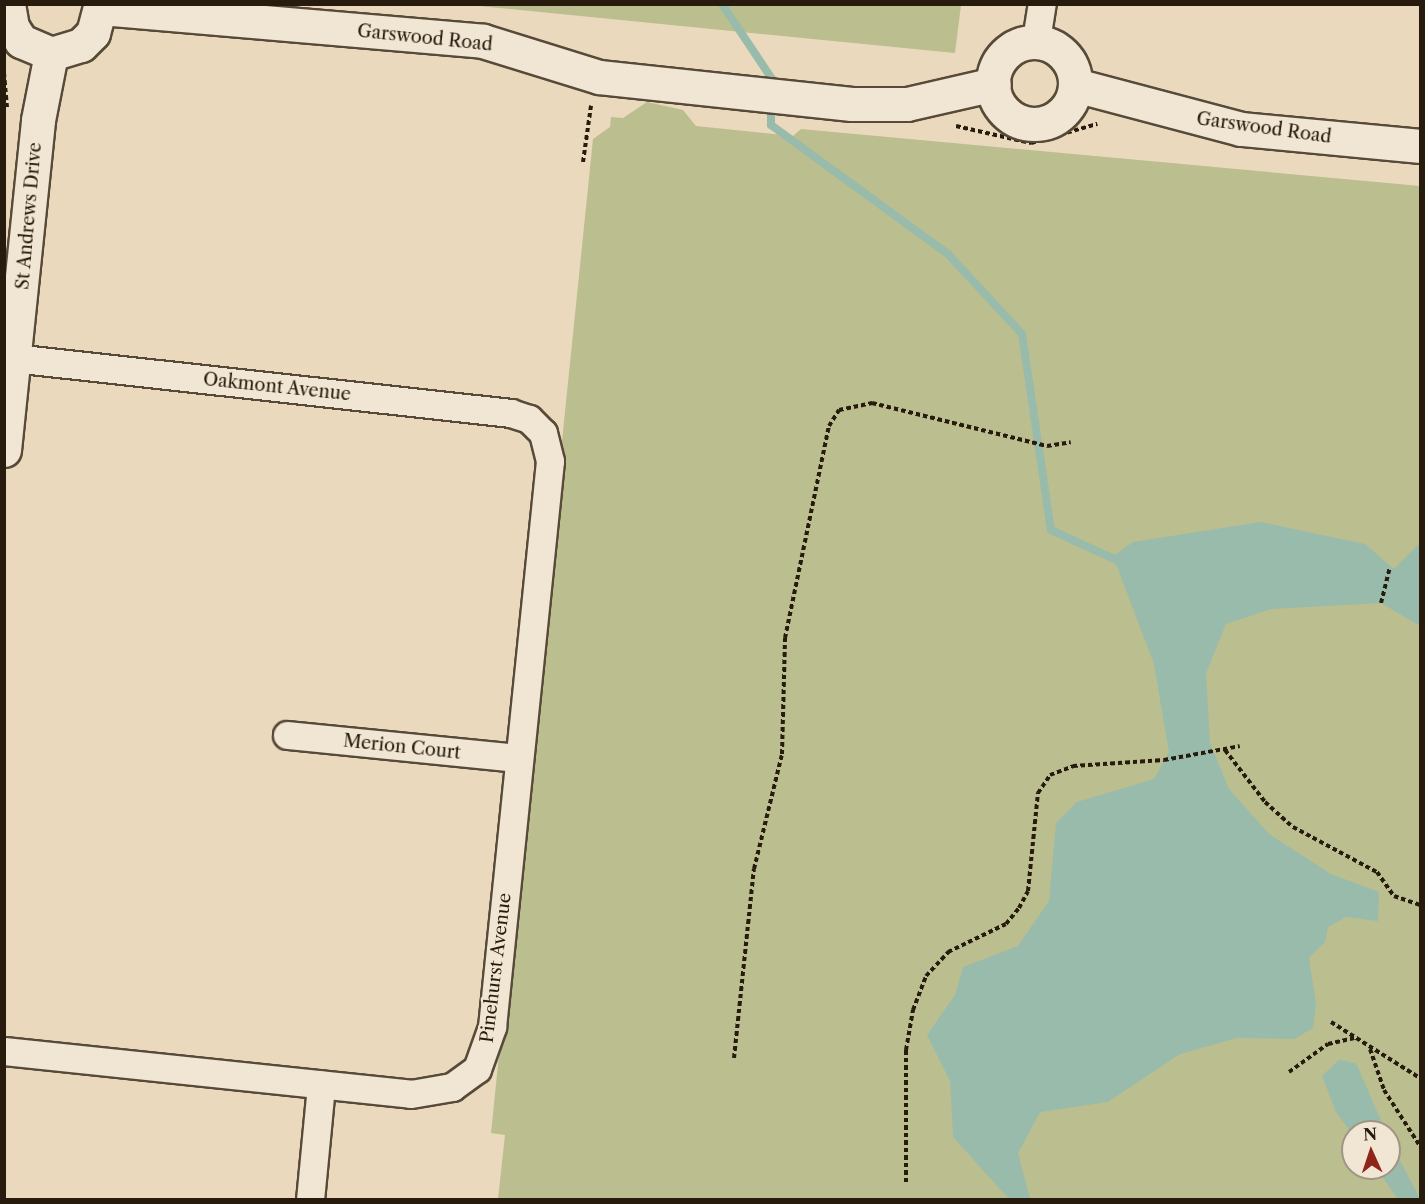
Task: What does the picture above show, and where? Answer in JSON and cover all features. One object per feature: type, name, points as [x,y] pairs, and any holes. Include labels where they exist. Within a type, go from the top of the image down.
[{"type":"street","points":[[8,4],[12,27],[21,41],[51,54],[81,45],[93,33],[101,6]]},
{"type":"street","points":[[1036,40],[1042,4]]},
{"type":"street","name":"Garswood Road","points":[[101,6],[483,41],[599,77],[852,104],[907,104],[994,84]]},
{"type":"street","points":[[1036,40],[1064,55],[1075,85],[1068,108],[1057,117],[1024,123],[1001,108],[994,84],[1006,53],[1036,40]]},
{"type":"street","name":"St Andrews Drive","points":[[4,450],[38,120],[51,54]]},
{"type":"street","name":"Garswood Road","points":[[1075,85],[1241,129],[1420,146]]},
{"type":"street","name":"Oakmont Avenue","points":[[15,358],[511,413],[537,425]]},
{"type":"street","name":"Pinehurst Avenue","points":[[4,1051],[424,1095],[461,1082],[482,1062],[492,1027],[517,758],[550,461],[537,425]]},
{"type":"street","name":"Merion Court","points":[[287,735],[517,758]]},
{"type":"street","points":[[310,1200],[321,1085]]},
{"type":"path","points":[[4,73],[5,118]]},
{"type":"path","points":[[583,162],[592,96]]},
{"type":"path","points":[[734,1058],[753,869],[782,754],[785,638],[829,426],[839,410],[872,403],[1047,446],[1071,442]]},
{"type":"path","points":[[1381,603],[1390,567]]},
{"type":"path","points":[[906,1182],[906,1050],[913,1010],[927,976],[948,952],[1006,924],[1019,908],[1028,891],[1038,793],[1050,775],[1073,766],[1164,760],[1214,753],[1240,746]]},
{"type":"path","points":[[1225,750],[1264,802],[1293,827],[1377,872],[1394,896],[1420,905]]},
{"type":"path","points":[[1331,1022],[1370,1049],[1420,1078]]},
{"type":"path","points":[[1289,1072],[1328,1044],[1354,1038]]},
{"type":"path","points":[[1370,1049],[1384,1090],[1420,1146]]},
{"type":"green space","points":[[961,4],[955,53],[469,5]]},
{"type":"green space","points":[[647,102],[683,110],[696,126],[793,136],[801,129],[1420,186],[1420,1199],[498,1199],[505,1135],[491,1133],[593,139],[610,127],[611,117],[623,118]]},
{"type":"shaded area","points":[[1261,522],[1365,544],[1394,569],[1420,543],[1420,626],[1381,603],[1271,609],[1226,624],[1206,673],[1210,743],[1229,789],[1269,834],[1331,874],[1379,892],[1378,921],[1346,917],[1328,927],[1325,942],[1309,958],[1316,1004],[1313,1028],[1294,1039],[1237,1038],[1180,1054],[1108,1102],[1040,1112],[1018,1153],[1030,1199],[1009,1199],[953,1137],[950,1081],[927,1035],[955,995],[963,967],[1018,946],[1049,901],[1056,823],[1077,802],[1154,779],[1169,752],[1154,664],[1113,556],[1133,542]]},
{"type":"shaded area","points":[[1339,1060],[1356,1063],[1381,1120],[1342,1120],[1336,1112],[1322,1076]]},
{"type":"shaded area","points":[[1401,1162],[1420,1199],[1398,1199],[1385,1180],[1401,1180]]},
{"type":"waterway","points":[[722,4],[772,79],[772,89]]},
{"type":"waterway","points":[[771,102],[771,125],[948,254],[1022,334],[1051,530],[1121,562]]}]
